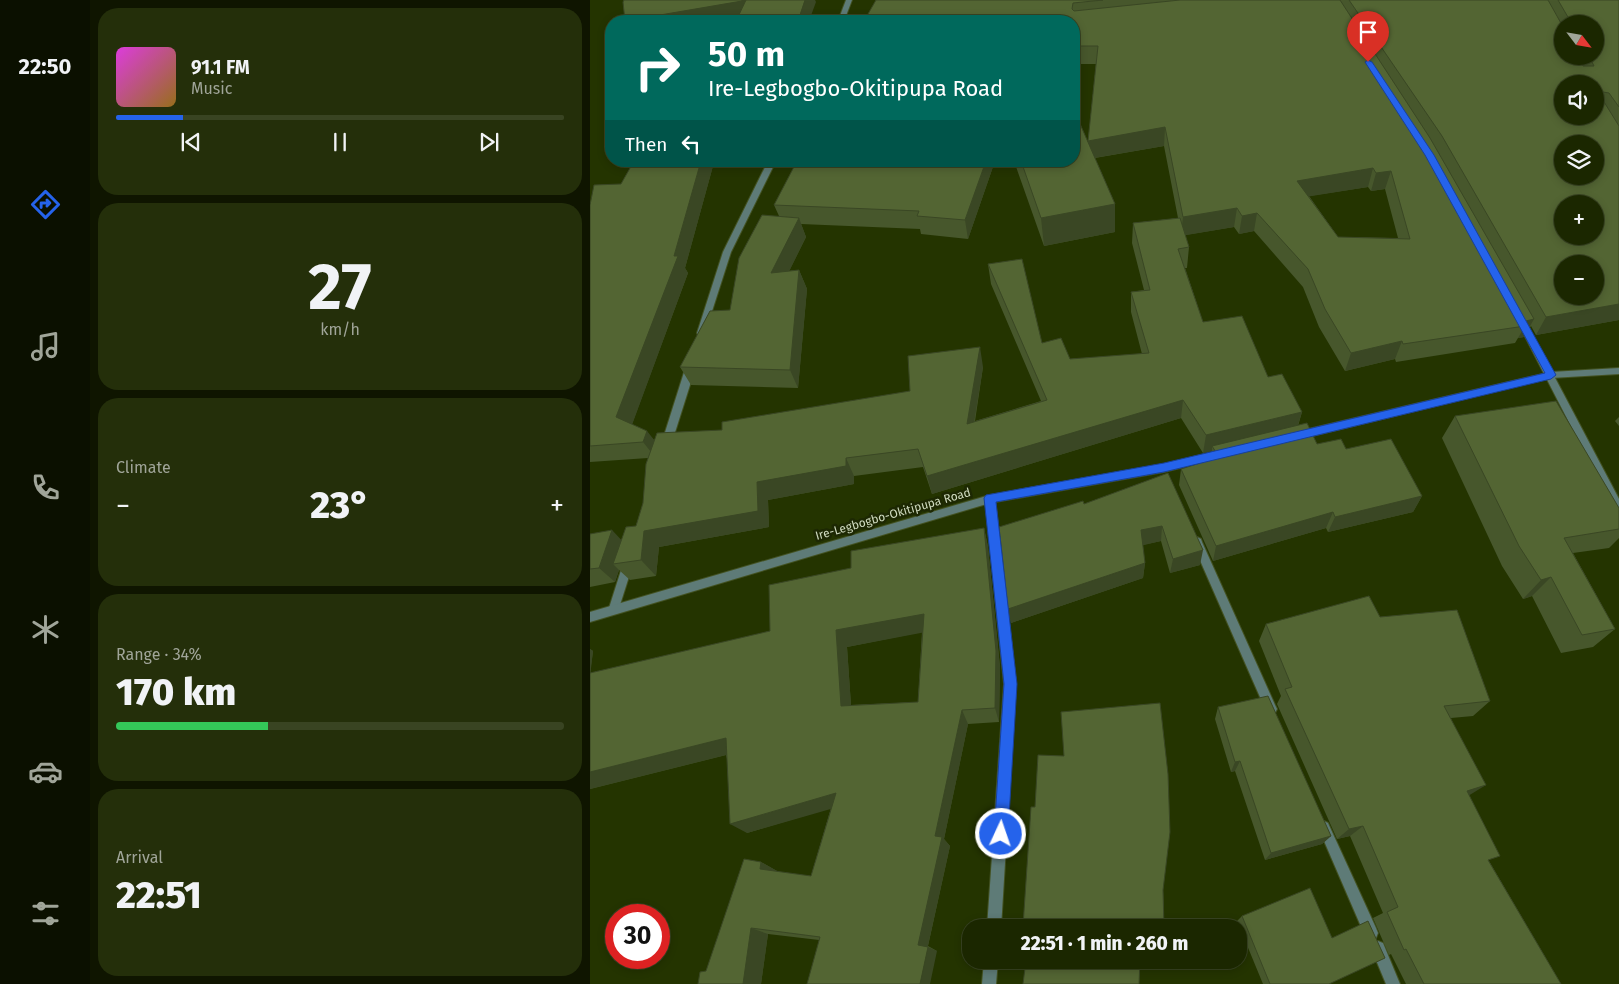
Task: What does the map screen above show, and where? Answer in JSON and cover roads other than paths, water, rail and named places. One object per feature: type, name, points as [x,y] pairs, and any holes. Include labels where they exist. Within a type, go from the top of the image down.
[{"type":"street","points":[[843,15],[849,0]]},
{"type":"street","points":[[662,458],[727,252],[769,167]]},
{"type":"street","points":[[1518,316],[1551,375],[1619,508]]},
{"type":"street","points":[[1290,438],[1551,375],[1619,371]]},
{"type":"street","name":"Ire-Legbogbo-Okitipupa Road","points":[[590,617],[614,608],[990,498],[1166,472],[1232,452]]},
{"type":"street","points":[[990,498],[1010,684],[995,919]]},
{"type":"street","points":[[1192,531],[1277,722]]},
{"type":"street","points":[[614,608],[632,552]]},
{"type":"street","points":[[1317,812],[1393,984]]},
{"type":"street","points":[[989,984],[990,969]]}]
